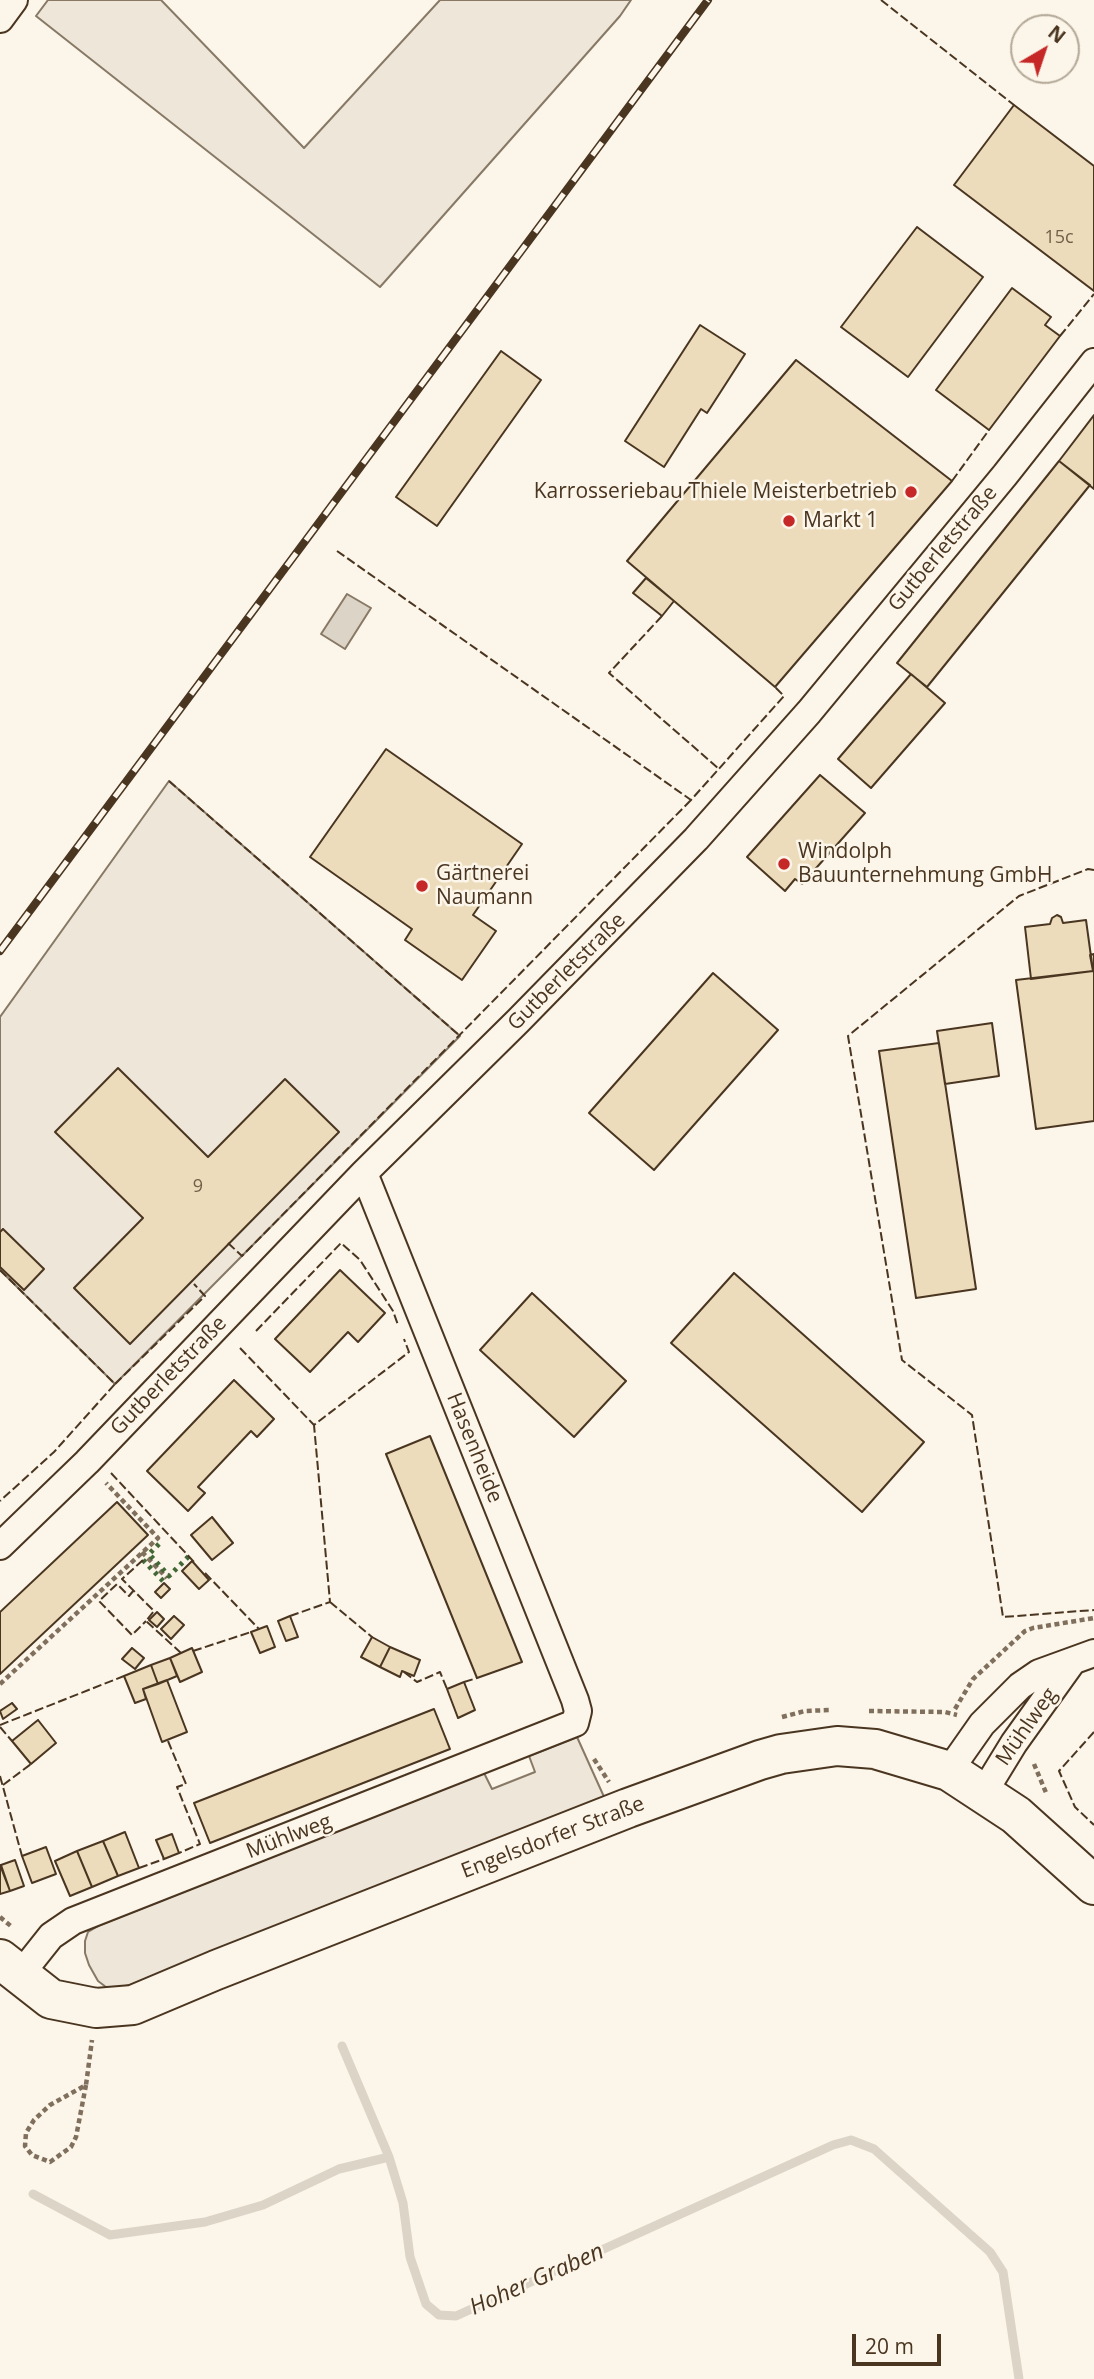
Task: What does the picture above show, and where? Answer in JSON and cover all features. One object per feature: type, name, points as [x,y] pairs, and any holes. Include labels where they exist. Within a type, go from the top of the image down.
[{"type":"main road","name":"Engelsdorfer Straße","points":[[10,1967],[51,1999],[96,2008],[133,2005],[602,1818],[781,1754],[837,1746],[875,1749],[949,1771],[984,1791],[1016,1815],[1094,1885]]},
{"type":"street","points":[[0,19],[14,0]]},
{"type":"street","name":"Gutberletstraße","points":[[0,1546],[87,1462],[364,1173],[632,907],[723,809],[827,690],[1005,475],[1094,362]]},
{"type":"street","name":"Hasenheide","points":[[364,1173],[575,1700],[578,1711],[575,1723]]},
{"type":"street","name":"Mühlweg","points":[[949,1771],[982,1724],[1020,1686],[1039,1673],[1083,1658]]},
{"type":"street","name":"Mühlweg","points":[[984,1791],[1014,1743],[1083,1658]]},
{"type":"street","name":"Mühlweg","points":[[10,1967],[73,1921],[575,1723]]},
{"type":"path","points":[[0,1684],[158,1538],[101,1477]]},
{"type":"path","points":[[142,1552],[167,1578]]},
{"type":"path","points":[[953,1713],[973,1679],[1018,1636],[1033,1628],[1094,1618]]},
{"type":"path","points":[[594,1759],[609,1782]]},
{"type":"path","points":[[86,2085],[50,2105],[34,2120],[26,2133],[25,2146],[32,2155],[50,2162],[71,2147],[76,2137],[86,2085],[96,2008]]},
{"type":"shaded area","points":[[48,0],[161,0],[304,148],[440,0],[631,0],[620,16],[380,287],[36,16]]},
{"type":"shaded area","points":[[347,594],[371,608],[345,649],[321,634]]},
{"type":"shaded area","points":[[169,781],[460,1036],[115,1384],[0,1270],[0,1017]]},
{"type":"shaded area","points":[[577,1737],[605,1799],[130,1985],[106,1987],[98,1981],[89,1965],[85,1941],[88,1932],[100,1925],[484,1773],[492,1789],[535,1772],[529,1756]]},
{"type":"building","points":[[1014,105],[1094,166],[1094,291],[954,185]]},
{"type":"building","points":[[917,227],[983,277],[908,377],[841,327]]},
{"type":"building","points":[[1012,288],[1051,317],[1045,325],[1060,336],[989,430],[936,390]]},
{"type":"building","points":[[700,325],[745,354],[707,413],[701,409],[664,467],[625,441]]},
{"type":"building","points":[[501,351],[541,380],[437,526],[396,497]]},
{"type":"building","name":"Markt 1","points":[[796,360],[952,481],[775,687],[627,561]]},
{"type":"building","points":[[1094,415],[1094,489],[1059,461]]},
{"type":"building","points":[[1059,461],[1090,485],[927,687],[897,663]]},
{"type":"building","points":[[646,578],[674,601],[662,616],[633,593]]},
{"type":"building","points":[[911,674],[945,703],[871,788],[838,759]]},
{"type":"building","name":"Gärtnerei Naumann","points":[[386,749],[522,844],[473,915],[496,931],[462,980],[405,940],[412,929],[310,857]]},
{"type":"building","points":[[820,775],[865,813],[802,884],[795,879],[785,891],[747,857]]},
{"type":"building","points":[[1057,915],[1063,923],[1086,920],[1093,971],[1031,979],[1025,927],[1050,924],[1052,918]]},
{"type":"building","points":[[1094,954],[1094,1121],[1036,1129],[1016,980],[1093,971],[1090,955]]},
{"type":"building","points":[[713,973],[778,1030],[654,1170],[589,1113]]},
{"type":"building","points":[[992,1023],[999,1076],[945,1084],[937,1031]]},
{"type":"building","points":[[939,1043],[976,1289],[916,1298],[879,1051]]},
{"type":"building","points":[[118,1068],[208,1157],[285,1079],[339,1132],[130,1344],[74,1288],[143,1218],[55,1132]]},
{"type":"building","points":[[3,1229],[44,1269],[24,1290],[0,1267],[0,1232]]},
{"type":"building","points":[[340,1270],[385,1313],[358,1342],[348,1332],[310,1372],[275,1339]]},
{"type":"building","points":[[734,1273],[924,1442],[862,1512],[671,1343]]},
{"type":"building","points":[[532,1293],[626,1381],[574,1437],[480,1350]]},
{"type":"building","points":[[234,1380],[274,1419],[257,1437],[251,1431],[198,1487],[205,1493],[188,1511],[147,1471]]},
{"type":"building","points":[[430,1436],[522,1662],[477,1678],[386,1454]]},
{"type":"building","points":[[117,1502],[148,1535],[0,1674],[0,1612]]},
{"type":"building","points":[[212,1517],[233,1543],[212,1560],[191,1535]]},
{"type":"building","points":[[192,1561],[209,1580],[199,1589],[182,1571]]},
{"type":"building","points":[[164,1583],[170,1589],[161,1598],[155,1592]]},
{"type":"building","points":[[157,1612],[164,1619],[157,1627],[149,1620]]},
{"type":"building","points":[[174,1616],[184,1625],[171,1639],[161,1629]]},
{"type":"building","points":[[290,1616],[298,1637],[286,1641],[278,1621]]},
{"type":"building","points":[[267,1626],[275,1647],[260,1653],[251,1632]]},
{"type":"building","points":[[372,1637],[390,1647],[380,1667],[361,1657]]},
{"type":"building","points":[[390,1647],[420,1660],[414,1676],[402,1671],[400,1677],[380,1667]]},
{"type":"building","points":[[132,1648],[144,1658],[135,1669],[122,1659]]},
{"type":"building","points":[[192,1648],[202,1672],[180,1682],[170,1658]]},
{"type":"building","points":[[170,1658],[177,1676],[158,1684],[151,1665]]},
{"type":"building","points":[[151,1665],[158,1684],[143,1689],[146,1699],[135,1703],[124,1676]]},
{"type":"building","points":[[167,1680],[187,1732],[162,1742],[143,1689]]},
{"type":"building","points":[[464,1682],[475,1710],[458,1718],[447,1689]]},
{"type":"building","points":[[12,1703],[17,1709],[3,1719],[0,1711]]},
{"type":"building","points":[[434,1709],[450,1749],[210,1843],[194,1803]]},
{"type":"building","points":[[38,1720],[56,1743],[31,1764],[12,1741]]},
{"type":"building","points":[[125,1832],[139,1868],[118,1876],[103,1841]]},
{"type":"building","points":[[172,1834],[179,1853],[164,1859],[156,1840]]},
{"type":"building","points":[[103,1841],[118,1876],[92,1887],[77,1851]]},
{"type":"building","points":[[46,1847],[56,1874],[32,1883],[22,1856]]},
{"type":"building","points":[[77,1851],[92,1887],[70,1896],[55,1861]]},
{"type":"building","points":[[15,1860],[24,1886],[10,1891],[1,1865]]},
{"type":"building","points":[[0,1865],[10,1891],[0,1894]]},
{"type":"waterway","points":[[342,2046],[389,2157]]},
{"type":"waterway","name":"Hoher Graben","points":[[33,2194],[110,2235],[205,2222],[263,2205],[339,2169],[389,2157],[403,2203],[410,2257],[426,2304],[439,2315],[456,2316],[833,2145],[851,2140],[874,2149],[990,2252],[1003,2272],[1019,2379]]},
{"type":"railway","points":[[0,951],[708,0]]},
{"type":"hedge","points":[[159,1544],[149,1554],[169,1576],[189,1556]]},
{"type":"hedge","points":[[143,1560],[164,1582]]},
{"type":"fence","points":[[881,0],[1014,105]]},
{"type":"fence","points":[[1060,336],[1094,294]]},
{"type":"fence","points":[[952,481],[989,430]]},
{"type":"fence","points":[[337,551],[691,800],[784,696],[775,687]]},
{"type":"fence","points":[[662,616],[609,673],[719,769]]},
{"type":"fence","points":[[169,781],[460,1036]]},
{"type":"fence","points":[[228,1243],[242,1256],[691,800]]},
{"type":"fence","points":[[1094,870],[1088,869],[1019,896],[848,1036],[902,1360],[972,1415],[1003,1617],[1094,1610]]},
{"type":"fence","points":[[256,1331],[341,1243],[360,1260],[393,1311],[398,1325]]},
{"type":"fence","points":[[0,1270],[115,1384],[54,1452],[0,1501]]},
{"type":"fence","points":[[115,1384],[205,1296],[194,1284]]},
{"type":"fence","points":[[240,1348],[314,1425],[409,1352],[404,1339]]},
{"type":"fence","points":[[290,1616],[330,1602],[314,1425]]},
{"type":"fence","points":[[111,1473],[195,1563]]},
{"type":"fence","points":[[143,1560],[122,1579],[154,1611],[146,1621],[181,1653]]},
{"type":"fence","points":[[205,1573],[259,1629]]},
{"type":"fence","points":[[134,1590],[129,1596],[117,1584],[99,1601],[132,1635],[146,1621]]},
{"type":"fence","points":[[330,1602],[372,1637]]},
{"type":"fence","points":[[193,1651],[251,1632]]},
{"type":"fence","points":[[404,1672],[417,1682],[440,1672],[447,1689]]},
{"type":"fence","points":[[0,1725],[124,1676]]},
{"type":"fence","points":[[464,1682],[477,1678]]},
{"type":"fence","points":[[0,1727],[12,1741]]},
{"type":"fence","points":[[1094,1732],[1059,1771],[1075,1807],[1094,1825]]},
{"type":"fence","points":[[168,1741],[186,1784],[177,1787],[200,1844],[179,1853]]},
{"type":"fence","points":[[3,1785],[31,1764]]},
{"type":"fence","points":[[0,1776],[22,1856]]},
{"type":"fence","points":[[139,1868],[164,1859]]},
{"type":"place","name":"Karrosseriebau Thiele Meisterbetrieb","points":[[911,492]]},
{"type":"place","name":"Markt 1","points":[[789,521]]},
{"type":"place","name":"Windolph Bauunternehmung GmbH","points":[[784,864]]},
{"type":"place","name":"Gärtnerei Naumann","points":[[422,886]]}]
